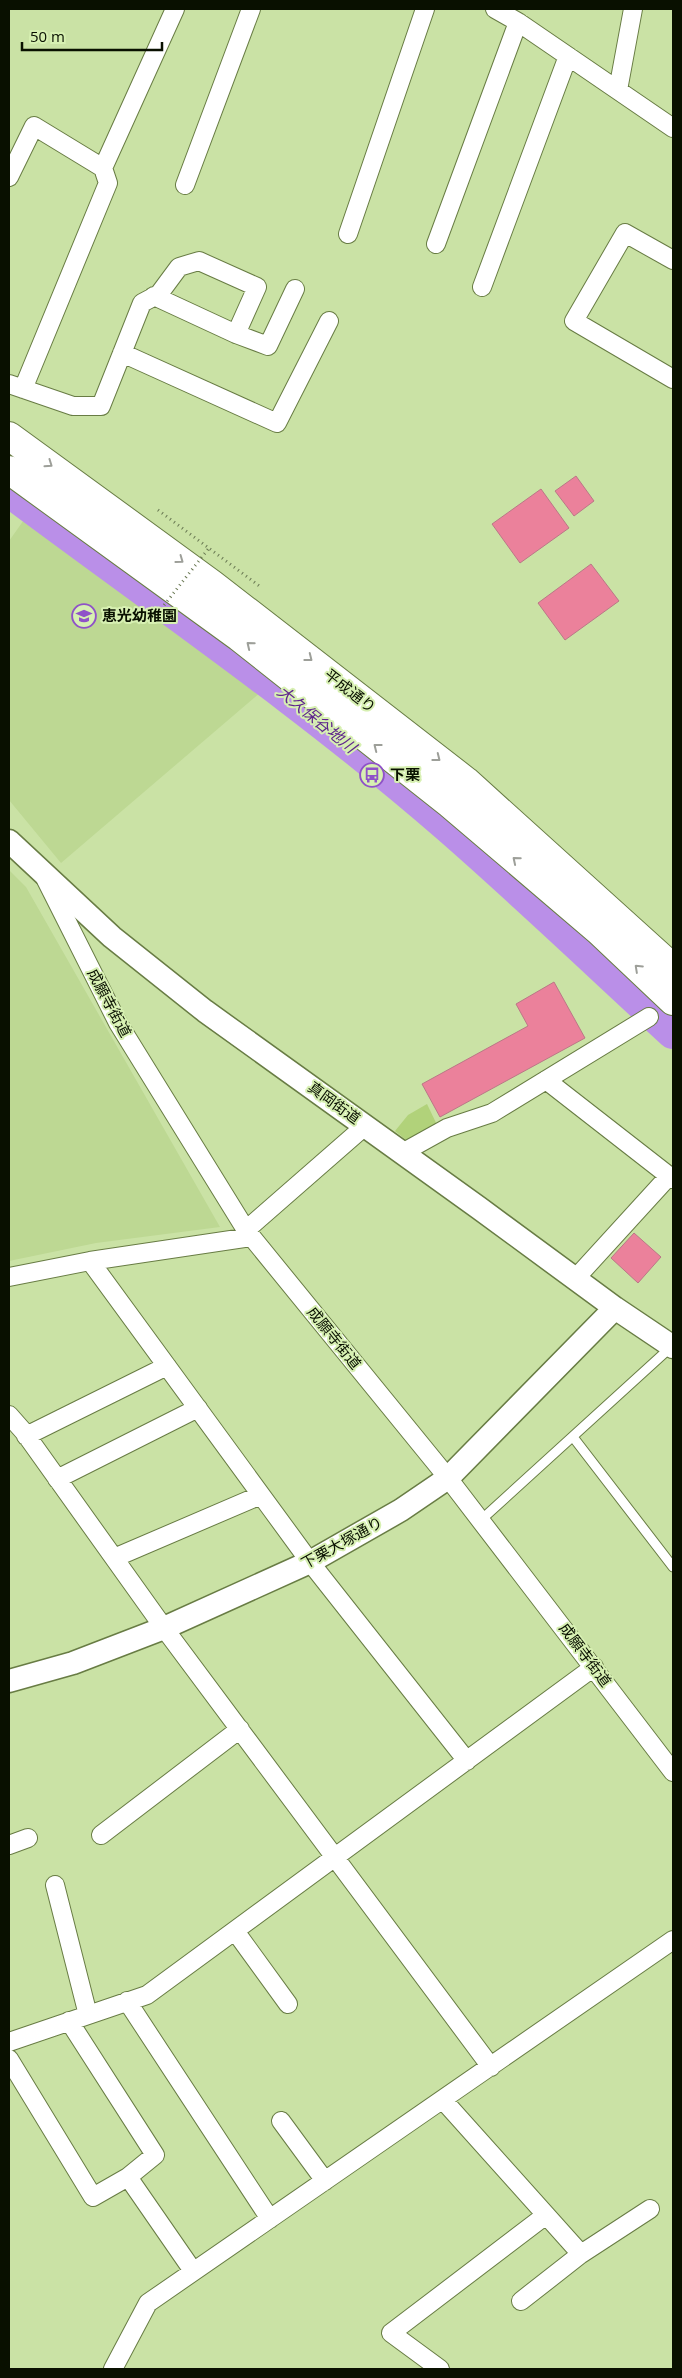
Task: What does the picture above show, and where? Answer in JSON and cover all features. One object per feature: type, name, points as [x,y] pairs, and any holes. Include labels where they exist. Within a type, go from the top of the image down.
[{"type":"main road","name":"平成通り","points":[[9,436],[212,584],[466,781],[673,968]]},
{"type":"main road","name":"平成通り","points":[[9,470],[240,637],[450,804],[599,931],[673,1001]]},
{"type":"street","points":[[103,168],[175,9]]},
{"type":"street","points":[[184,185],[251,9]]},
{"type":"street","points":[[348,234],[424,9]]},
{"type":"street","points":[[494,9],[518,22],[673,128]]},
{"type":"street","points":[[618,90],[633,9]]},
{"type":"street","points":[[436,244],[518,22]]},
{"type":"street","points":[[482,287],[568,56]]},
{"type":"street","points":[[9,177],[34,126],[103,168],[108,183],[16,386],[73,406],[101,406],[142,303],[159,294],[179,267],[200,261],[257,287],[236,334]]},
{"type":"street","points":[[673,260],[625,233],[574,321],[673,379]]},
{"type":"street","points":[[154,296],[236,334],[268,346],[295,289]]},
{"type":"street","points":[[122,353],[277,423],[330,322]]},
{"type":"street","name":"真岡街道","points":[[9,841],[112,937],[204,1010],[615,1308],[673,1346]]},
{"type":"street","name":"成願寺街道","points":[[42,872],[118,1023],[248,1234],[448,1478],[673,1772]]},
{"type":"street","points":[[402,1153],[447,1128],[492,1113],[649,1017]]},
{"type":"street","points":[[546,1080],[671,1177],[575,1279]]},
{"type":"street","points":[[9,1277],[248,1234],[365,1126]]},
{"type":"street","points":[[90,1261],[310,1562],[467,1760]]},
{"type":"street","name":"下栗大塚通り","points":[[9,1681],[73,1663],[164,1628],[310,1562],[401,1510],[448,1478],[615,1308]]},
{"type":"street","points":[[26,1436],[167,1366]]},
{"type":"street","points":[[57,1479],[198,1408]]},
{"type":"street","points":[[9,1415],[164,1628],[491,2067]]},
{"type":"street","points":[[114,1558],[261,1495]]},
{"type":"street","points":[[9,2042],[147,1995],[594,1667]]},
{"type":"street","points":[[101,1835],[240,1729]]},
{"type":"street","points":[[9,1845],[28,1838]]},
{"type":"street","points":[[55,1885],[88,2015]]},
{"type":"street","points":[[235,1931],[288,2004]]},
{"type":"street","points":[[113,2369],[148,2303],[673,1940]]},
{"type":"street","points":[[127,2001],[270,2218]]},
{"type":"street","points":[[9,2059],[92,2198],[128,2177],[154,2155],[69,2021]]},
{"type":"street","points":[[443,2100],[581,2254]]},
{"type":"street","points":[[281,2121],[325,2181]]},
{"type":"street","points":[[128,2177],[194,2271]]},
{"type":"street","points":[[521,2301],[581,2254],[650,2209]]},
{"type":"street","points":[[440,2369],[391,2333],[546,2215]]},
{"type":"lane","points":[[481,1520],[673,1346]]},
{"type":"lane","points":[[573,1437],[673,1567]]},
{"type":"path","points":[[158,510],[262,588]]},
{"type":"path","points":[[161,609],[209,548]]},
{"type":"shaded area","name":"恵光幼稚園","points":[[26,517],[261,692],[61,863],[9,800],[9,541]]},
{"type":"shaded area","points":[[9,870],[26,887],[220,1227],[96,1243],[9,1261]]},
{"type":"shaded area","points":[[427,1104],[439,1129],[410,1143],[395,1131],[408,1115]]},
{"type":"building","points":[[576,476],[594,501],[574,516],[555,491]]},
{"type":"building","points":[[541,489],[569,528],[520,563],[492,524]]},
{"type":"building","points":[[591,564],[619,601],[565,640],[538,603]]},
{"type":"building","points":[[554,982],[585,1038],[440,1117],[422,1084],[528,1026],[516,1004]]},
{"type":"building","points":[[634,1233],[661,1257],[638,1283],[611,1258]]},
{"type":"waterway","name":"大久保谷地川","points":[[9,490],[231,653],[394,780],[504,876],[673,1032]]},
{"type":"place","name":"恵光幼稚園","points":[[84,616]]},
{"type":"place","name":"下栗","points":[[372,775]]}]
